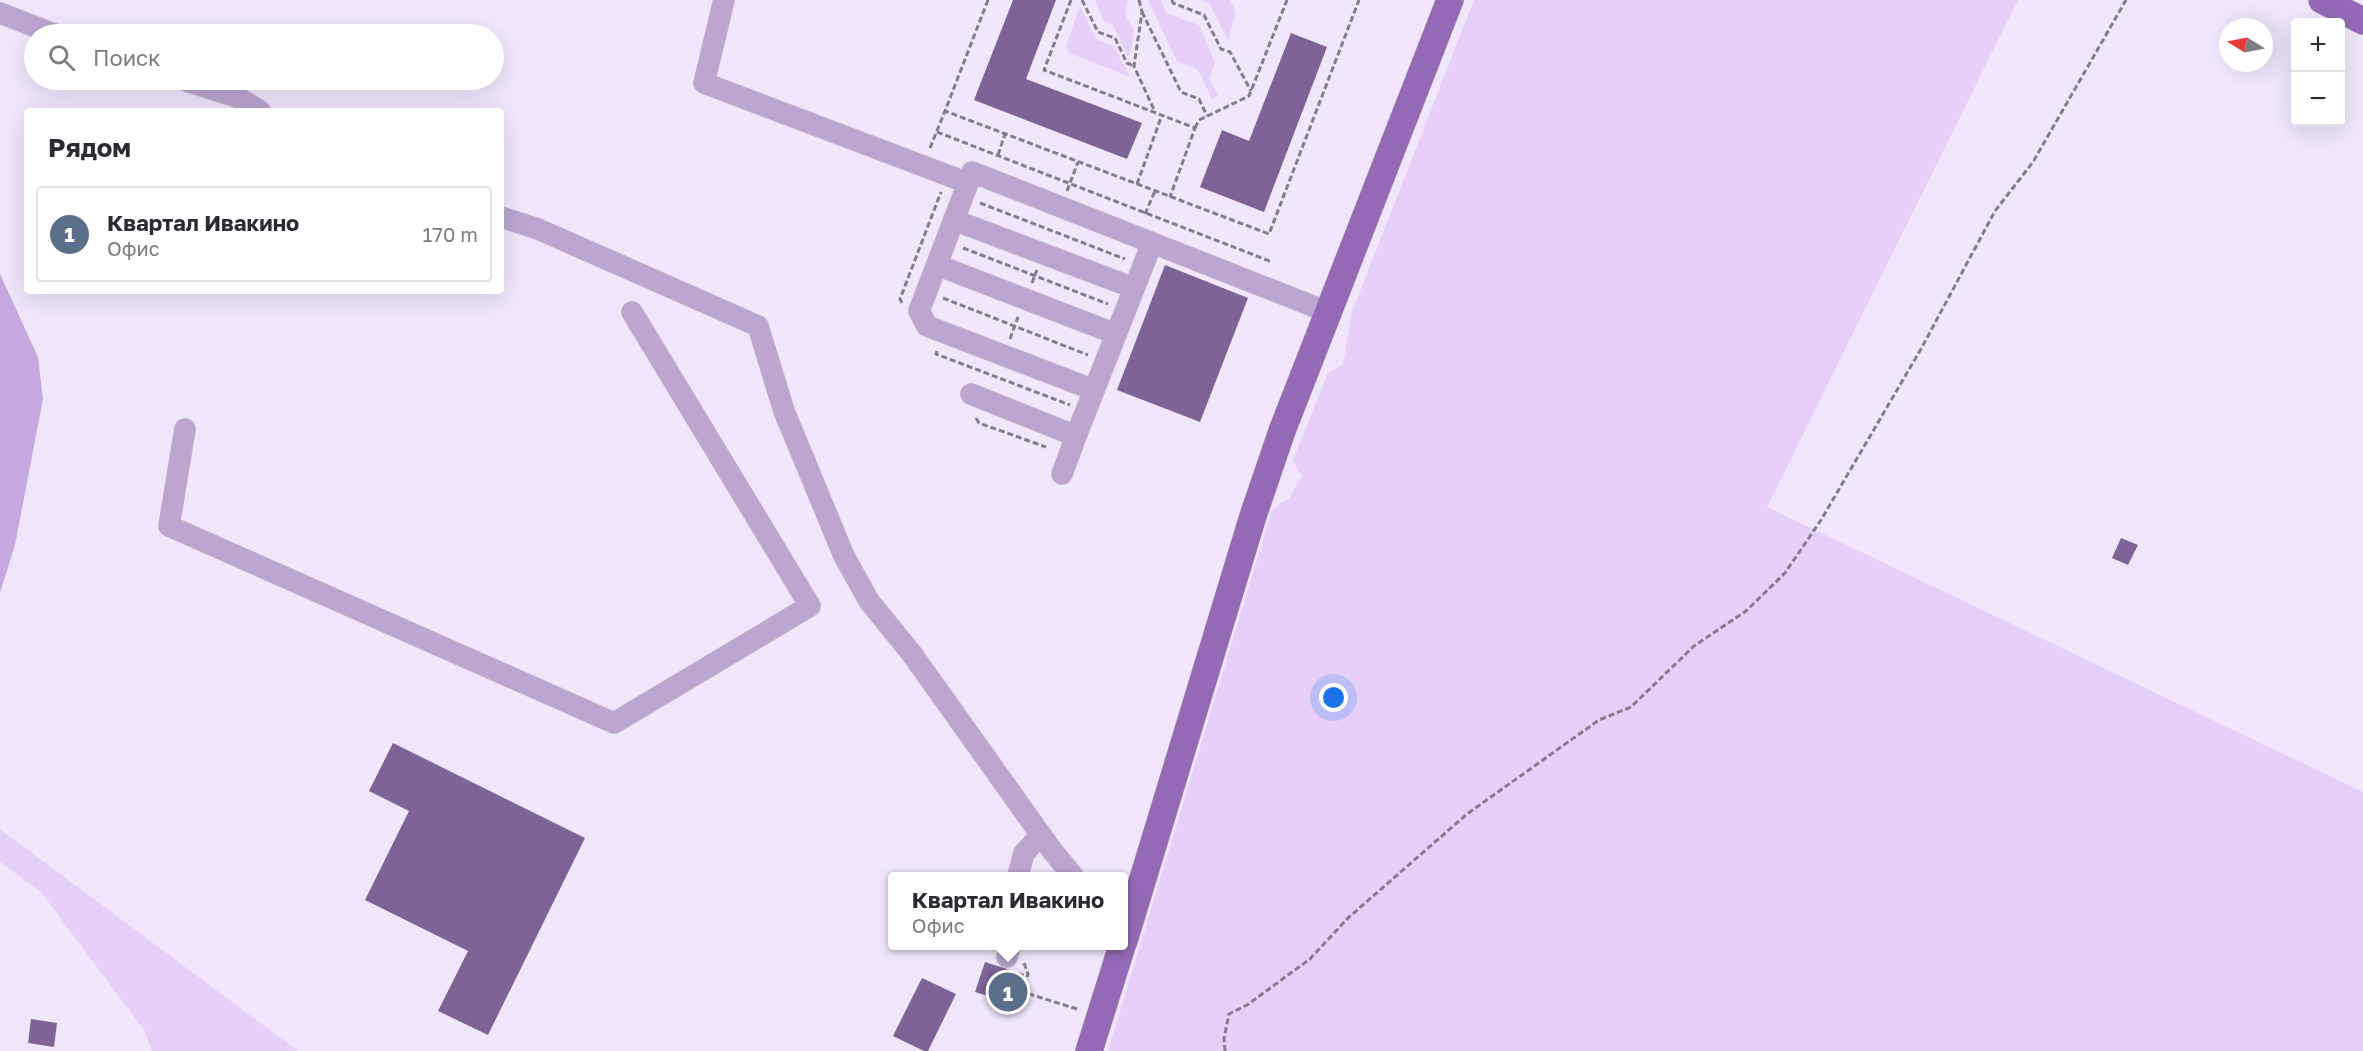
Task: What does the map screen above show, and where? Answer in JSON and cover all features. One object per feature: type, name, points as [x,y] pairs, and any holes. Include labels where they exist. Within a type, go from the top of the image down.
[{"type":"main road","points":[[1128,910],[1282,431],[1450,0]]},
{"type":"main road","points":[[2322,0],[2363,21]]},
{"type":"main road","points":[[1089,1051],[1120,950]]},
{"type":"lane","points":[[724,0],[704,83],[965,190]]},
{"type":"lane","points":[[0,13],[28,24]]},
{"type":"lane","points":[[215,90],[237,97],[255,108]]},
{"type":"lane","points":[[1094,390],[927,326],[919,311],[972,172],[1328,312]]},
{"type":"lane","points":[[504,218],[538,229],[758,326],[784,411],[844,556],[868,601],[912,654],[1070,872]]},
{"type":"lane","points":[[954,220],[1134,288]]},
{"type":"lane","points":[[1062,474],[1152,243]]},
{"type":"lane","points":[[937,265],[1116,334]]},
{"type":"lane","points":[[185,429],[169,526],[614,723],[810,606],[632,312]]},
{"type":"lane","points":[[971,394],[1076,436]]},
{"type":"lane","points":[[1019,872],[1024,853],[1041,835]]},
{"type":"path","points":[[988,0],[945,111],[1269,234],[1359,0]]},
{"type":"path","points":[[1071,0],[1044,70],[1195,128]]},
{"type":"path","points":[[1082,0],[1098,32],[1115,38],[1127,63],[1134,66]]},
{"type":"path","points":[[1138,0],[1181,92],[1199,99],[1207,116]]},
{"type":"path","points":[[1172,0],[1173,3],[1204,15],[1221,49],[1230,52],[1251,91]]},
{"type":"path","points":[[1170,196],[1199,120],[1249,96],[1287,0]]},
{"type":"path","points":[[1224,1051],[1229,1014],[1247,1005],[1310,959],[1348,918],[1467,814],[1599,720],[1631,706],[1694,646],[1746,611],[1785,573],[1821,520],[1921,349],[1995,211],[2033,162],[2126,0]]},
{"type":"path","points":[[1142,12],[1134,66],[1156,113]]},
{"type":"path","points":[[1137,184],[1162,116]]},
{"type":"path","points":[[937,132],[1272,262]]},
{"type":"path","points":[[965,190],[1143,266]]},
{"type":"path","points":[[925,234],[1125,311]]},
{"type":"path","points":[[906,282],[1105,361]]},
{"type":"path","points":[[1008,951],[1026,963],[1028,974],[1023,992],[1082,1011]]},
{"type":"shaded area","points":[[1095,0],[1128,0],[1125,15],[1134,30],[1130,55],[1127,56],[1113,25],[1104,21]]},
{"type":"shaded area","points":[[1148,0],[1161,0],[1166,13],[1199,25],[1215,63],[1209,78],[1218,96],[1212,99],[1198,70],[1177,61]]},
{"type":"shaded area","points":[[1201,0],[1230,0],[1236,13],[1228,41],[1210,4]]},
{"type":"shaded area","points":[[1474,0],[2018,0],[1767,507],[2363,792],[2363,1051],[1108,1051],[1272,510],[1289,498],[1302,477],[1293,460],[1328,373],[1343,364],[1352,312]]},
{"type":"shaded area","points":[[1080,6],[1096,39],[1114,46],[1130,77],[1069,53],[1066,46]]},
{"type":"shaded area","points":[[0,274],[38,357],[43,399],[15,545],[0,593]]},
{"type":"shaded area","points":[[0,829],[298,1051],[152,1051],[144,1030],[41,892],[0,862]]},
{"type":"building","points":[[1013,0],[1056,0],[1026,79],[1142,123],[1127,159],[974,100]]},
{"type":"building","points":[[1291,33],[1327,47],[1264,212],[1200,187],[1222,130],[1249,141]]},
{"type":"building","points":[[1165,265],[1248,298],[1200,422],[1117,390]]},
{"type":"building","points":[[2121,538],[2138,545],[2128,565],[2112,558]]},
{"type":"building","points":[[393,743],[585,838],[488,1035],[438,1011],[468,951],[365,900],[409,811],[369,791]]},
{"type":"building","points":[[985,962],[1024,974],[1015,1004],[975,992]]},
{"type":"building","points":[[922,978],[956,994],[928,1051],[893,1036]]},
{"type":"building","points":[[31,1019],[57,1023],[54,1047],[28,1043]]},
{"type":"place","name":"Квартал Ивакино","points":[[1008,992]]}]
